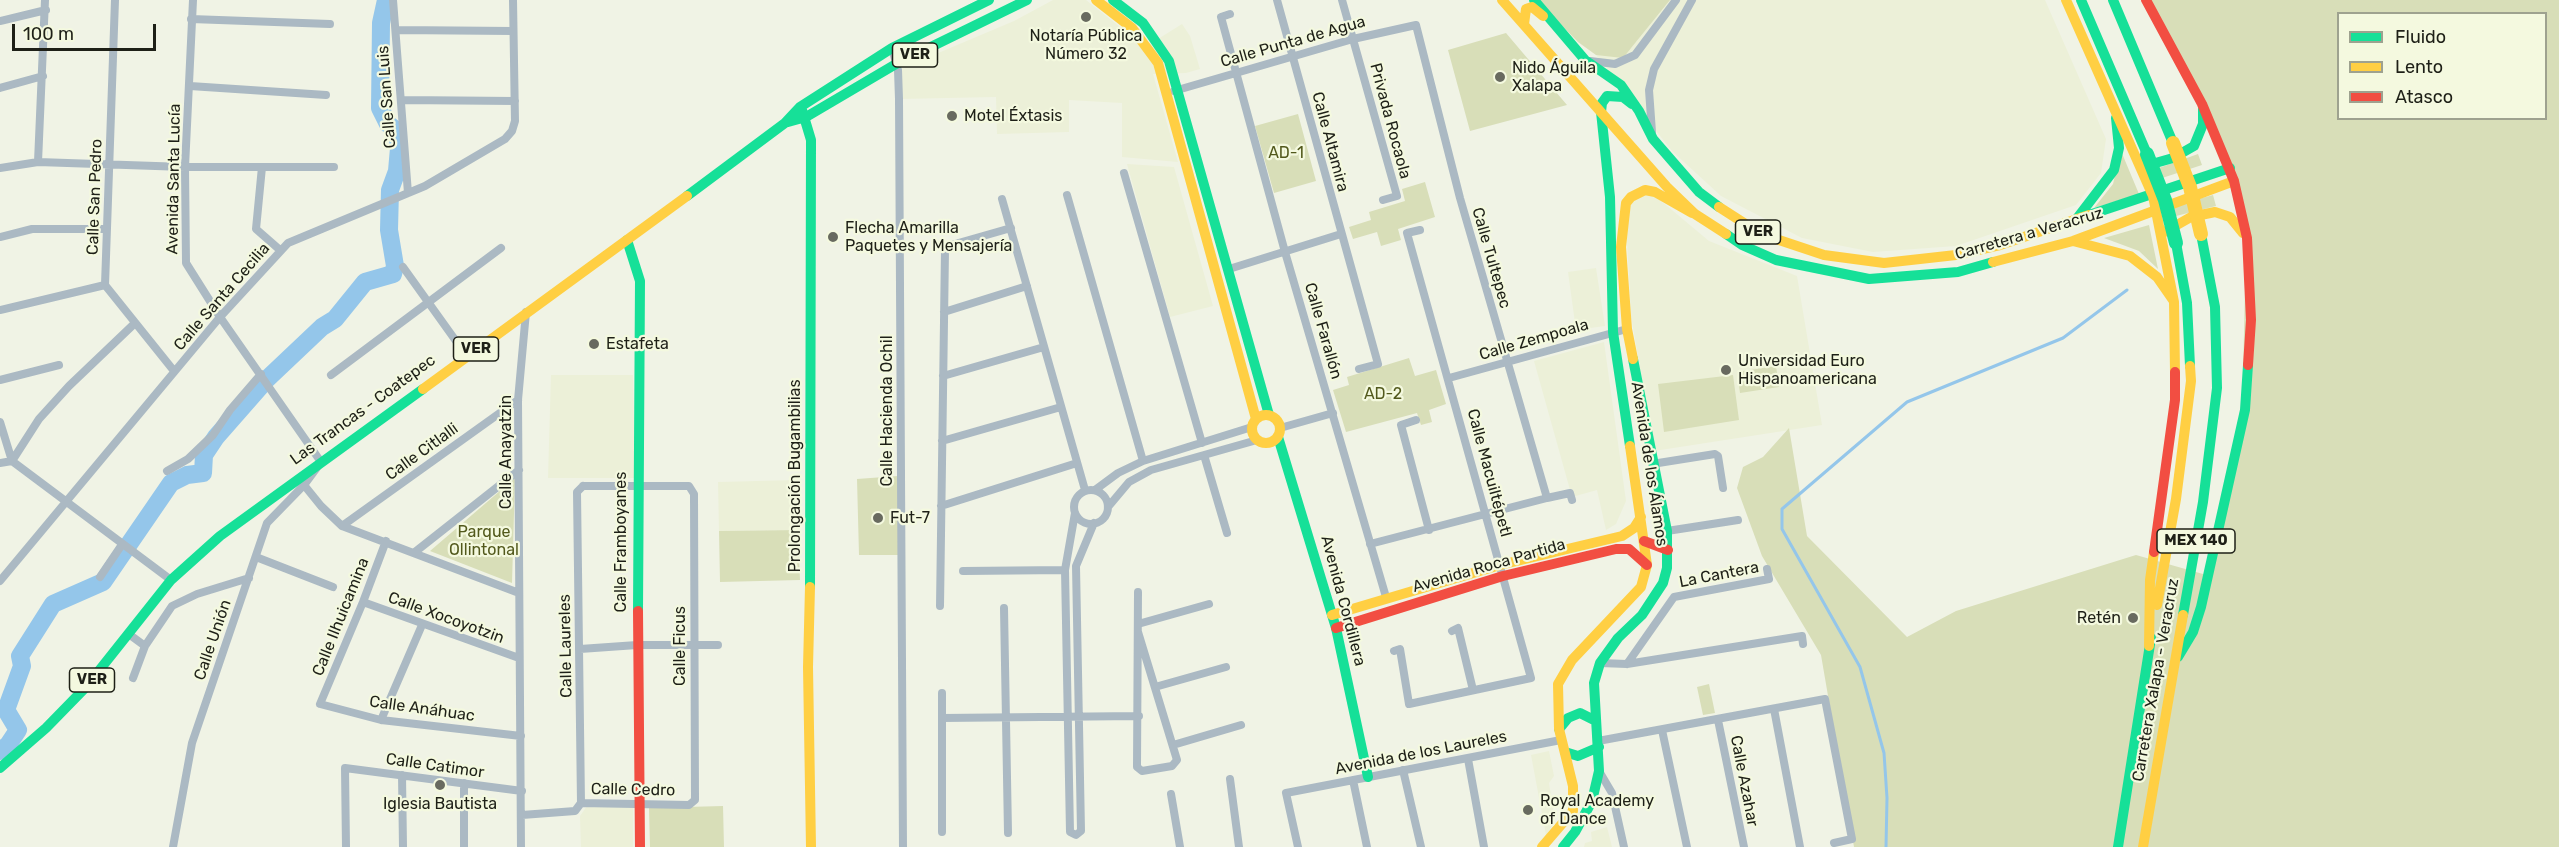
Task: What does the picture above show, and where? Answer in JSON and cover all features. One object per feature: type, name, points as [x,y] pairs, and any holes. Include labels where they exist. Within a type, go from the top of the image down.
[{"type":"main road","name":"Las Trancas - Coatepec","points":[[803,112],[892,48],[989,0]]},
{"type":"main road","name":"Las Trancas - Coatepec","points":[[0,768],[78,696],[130,635],[171,580],[220,536],[785,123],[896,64],[1027,0]]},
{"type":"main road","points":[[1096,0],[1132,28],[1145,42],[1173,91],[1229,269],[1259,425]]},
{"type":"main road","points":[[1113,0],[1143,24],[1164,50],[1259,425],[1266,443],[1279,432],[1277,420],[1259,425]]},
{"type":"main road","name":"Carretera a Veracruz","points":[[1502,0],[1667,187],[1695,214],[1734,240],[1794,265],[1869,279],[1958,273],[2073,241],[2157,211],[2232,174]]},
{"type":"main road","name":"Carretera a Veracruz","points":[[1534,0],[1585,60],[1621,85],[1640,111],[1653,139],[1678,170],[1700,192],[1725,212],[1761,234],[1824,255],[1884,263],[1956,255],[2000,245],[2153,196],[2232,174]]},
{"type":"main road","points":[[2066,0],[2115,111],[2143,157],[2157,211],[2174,302],[2175,400],[2150,580],[2149,646]]},
{"type":"main road","name":"MEX 140","points":[[2081,0],[2143,157]]},
{"type":"main road","name":"Carretera Xalapa - Veracruz","points":[[2113,0],[2190,188],[2215,307],[2217,388],[2203,502],[2178,657],[2143,847]]},
{"type":"main road","points":[[2146,0],[2202,104],[2232,174],[2247,238],[2251,320],[2245,410],[2201,608],[2193,632],[2178,657]]},
{"type":"main road","points":[[1524,24],[1523,13],[1532,7],[1560,30]]},
{"type":"main road","points":[[1601,112],[1602,103],[1607,96],[1615,95],[1623,97],[1640,111]]},
{"type":"main road","points":[[2143,157],[2152,164],[2173,158],[2194,146],[2203,124],[2202,104]]},
{"type":"main road","points":[[2075,221],[2114,170],[2119,148],[2115,111]]},
{"type":"main road","name":"Prolongación Bugambilias","points":[[803,112],[811,140],[812,513],[808,667],[812,847]]},
{"type":"main road","name":"Avenida de los Álamos","points":[[1542,847],[1573,811],[1573,786],[1562,740],[1558,684],[1572,660],[1641,587],[1647,565],[1620,331],[1609,176],[1601,112]]},
{"type":"main road","name":"Carretera Xalapa - Veracruz","points":[[2118,847],[2149,646],[2176,499],[2191,381],[2187,303],[2176,243],[2165,200],[2143,157]]},
{"type":"main road","name":"Avenida de los Álamos","points":[[1618,307],[1626,203],[1637,192],[1655,192],[1695,214]]},
{"type":"main road","points":[[2161,234],[2191,217],[2215,212],[2230,217],[2247,238]]},
{"type":"main road","points":[[1734,240],[1756,245],[1761,234]]},
{"type":"main road","name":"Calle Framboyanes","points":[[627,240],[640,281],[637,486],[640,847]]},
{"type":"main road","points":[[2073,241],[2130,255],[2157,277],[2174,302]]},
{"type":"main road","name":"Avenida de los Álamos","points":[[1563,847],[1575,832],[1592,801],[1599,771],[1599,744],[1594,720],[1594,683],[1600,663],[1618,638],[1641,615],[1663,583],[1668,550],[1667,531],[1620,331]]},
{"type":"main road","name":"Avenida Cordillera","points":[[1279,432],[1334,621],[1368,777]]},
{"type":"main road","name":"Avenida Roca Partida","points":[[1334,621],[1622,536],[1634,528],[1641,517]]},
{"type":"main road","points":[[1644,541],[1668,550]]},
{"type":"main road","name":"Avenida Roca Partida","points":[[1334,621],[1386,597],[1501,571],[1616,549],[1629,549],[1647,565]]},
{"type":"main road","points":[[1594,720],[1580,713],[1568,718],[1562,740],[1578,756],[1599,744]]},
{"type":"street","points":[[38,162],[45,0]]},
{"type":"street","name":"Calle San Pedro","points":[[105,285],[116,0]]},
{"type":"street","name":"Avenida Santa Lucía","points":[[193,0],[185,167],[186,263],[220,317],[321,462]]},
{"type":"street","name":"Calle San Luis","points":[[393,0],[408,193]]},
{"type":"street","name":"Calle Santa Cecilia","points":[[0,580],[220,317],[288,243],[408,193],[505,139],[512,131],[515,101],[513,0]]},
{"type":"street","name":"Calle Altamira","points":[[1277,0],[1378,364],[1359,369]]},
{"type":"street","points":[[1342,0],[1353,39]]},
{"type":"street","points":[[1585,60],[1615,64],[1635,55],[1676,0]]},
{"type":"street","points":[[1653,139],[1649,106],[1654,69],[1692,0]]},
{"type":"street","points":[[0,21],[45,10]]},
{"type":"street","name":"Calle Farallón","points":[[1230,14],[1221,17],[1386,597]]},
{"type":"street","points":[[191,19],[330,24]]},
{"type":"street","name":"Calle Punta de Agua","points":[[1173,91],[1353,39],[1416,25]]},
{"type":"street","name":"Calle Tultepec","points":[[1416,25],[1460,198],[1547,498]]},
{"type":"street","points":[[396,30],[513,31]]},
{"type":"street","name":"Privada Rocaola","points":[[1353,39],[1397,196],[1383,200]]},
{"type":"street","name":"Calle Hacienda Ochil","points":[[892,48],[899,99],[903,847]]},
{"type":"street","points":[[0,88],[43,76]]},
{"type":"street","points":[[190,86],[326,94]]},
{"type":"street","points":[[401,100],[515,101]]},
{"type":"street","points":[[0,168],[38,162],[185,167],[334,167]]},
{"type":"street","points":[[262,167],[256,229],[280,250]]},
{"type":"street","points":[[1124,173],[1202,443]]},
{"type":"street","points":[[1067,195],[1143,461]]},
{"type":"street","points":[[1002,199],[1085,490]]},
{"type":"street","points":[[940,606],[945,250],[948,246],[1011,228]]},
{"type":"street","points":[[0,237],[32,230],[107,229]]},
{"type":"street","name":"Calle Macuiltépetl","points":[[1420,230],[1407,233],[1531,678],[1473,690]]},
{"type":"street","points":[[1229,269],[1341,234]]},
{"type":"street","points":[[331,375],[427,301],[501,248]]},
{"type":"street","points":[[403,267],[466,355]]},
{"type":"street","points":[[0,310],[105,285],[174,371]]},
{"type":"street","points":[[944,312],[1027,286]]},
{"type":"street","name":"Calle Anayatzin","points":[[521,847],[518,400],[526,312]]},
{"type":"street","points":[[0,463],[12,461],[39,419],[61,394],[134,324]]},
{"type":"street","name":"Calle Zempoala","points":[[1449,378],[1620,331]]},
{"type":"street","points":[[943,375],[1044,347]]},
{"type":"street","points":[[0,380],[58,365]]},
{"type":"street","points":[[168,471],[188,459],[213,435],[230,410],[261,374]]},
{"type":"street","name":"Calle Citlalli","points":[[342,526],[518,400]]},
{"type":"street","points":[[942,441],[1061,407]]},
{"type":"street","points":[[1279,432],[1333,413]]},
{"type":"street","points":[[1416,420],[1401,425],[1429,530]]},
{"type":"street","points":[[0,422],[12,461],[121,546],[171,580]]},
{"type":"street","points":[[1095,490],[1118,473],[1143,461],[1259,425]]},
{"type":"street","points":[[1108,507],[1104,496],[1095,490],[1085,490],[1074,502],[1075,513],[1065,570],[1070,832],[1076,835],[1081,831],[1076,566],[1094,524],[1104,518],[1108,507],[1129,482],[1151,470],[1204,455],[1259,425]]},
{"type":"street","points":[[1174,451],[1177,463]]},
{"type":"street","points":[[1652,465],[1715,454],[1718,456],[1723,488]]},
{"type":"street","points":[[1204,455],[1227,533]]},
{"type":"street","name":"Calle Unión","points":[[173,847],[192,743],[267,523],[304,485],[321,462]]},
{"type":"street","points":[[942,506],[1077,463]]},
{"type":"street","points":[[415,552],[519,470]]},
{"type":"street","points":[[304,485],[321,506],[342,526],[519,592]]},
{"type":"street","name":"Calle Laureles","points":[[581,803],[579,488],[637,486]]},
{"type":"street","name":"Calle Ficus","points":[[637,486],[689,486],[692,489],[693,803]]},
{"type":"street","points":[[1370,544],[1547,498],[1570,493],[1572,500]]},
{"type":"street","points":[[1075,513],[1082,522],[1094,524]]},
{"type":"street","points":[[1667,531],[1738,520]]},
{"type":"street","name":"Calle Ilhuicamina","points":[[320,704],[386,541]]},
{"type":"street","points":[[100,577],[121,546]]},
{"type":"street","points":[[255,557],[333,587]]},
{"type":"street","name":"La Cantera","points":[[1627,664],[1674,597],[1769,579],[1767,569]]},
{"type":"street","points":[[963,571],[1065,570]]},
{"type":"street","points":[[133,678],[146,646],[172,606],[196,594],[249,578]]},
{"type":"street","points":[[1138,592],[1138,628],[1139,716],[1139,770],[1175,764],[1173,745],[1138,628]]},
{"type":"street","name":"Calle Xocoyotzin","points":[[363,602],[519,658]]},
{"type":"street","points":[[1138,628],[1209,604]]},
{"type":"street","points":[[1065,606],[1077,606]]},
{"type":"street","points":[[1004,608],[1008,833]]},
{"type":"street","points":[[381,720],[422,625]]},
{"type":"street","points":[[1394,651],[1400,649],[1409,704],[1473,690],[1458,628],[1452,631]]},
{"type":"street","points":[[130,635],[146,646]]},
{"type":"street","points":[[1600,663],[1627,664],[1802,636],[1803,644]]},
{"type":"street","points":[[580,649],[637,645],[718,645]]},
{"type":"street","points":[[1155,687],[1226,667]]},
{"type":"street","points":[[942,693],[942,832]]},
{"type":"street","points":[[1599,744],[1825,699],[1852,839],[1834,843]]},
{"type":"street","name":"Calle Anáhuac","points":[[320,704],[381,720],[521,736]]},
{"type":"street","points":[[1774,709],[1800,847]]},
{"type":"street","points":[[942,717],[1139,716]]},
{"type":"street","name":"Calle Azahar","points":[[1718,720],[1744,847]]},
{"type":"street","points":[[1173,745],[1241,725]]},
{"type":"street","points":[[1662,730],[1687,847]]},
{"type":"street","name":"Avenida de los Laureles","points":[[1299,847],[1286,793],[1562,740]]},
{"type":"street","points":[[1468,759],[1485,847]]},
{"type":"street","name":"Calle Catimor","points":[[346,847],[345,768],[522,791]]},
{"type":"street","points":[[1403,770],[1421,847]]},
{"type":"street","points":[[1599,771],[1612,793],[1624,847]]},
{"type":"street","points":[[402,775],[403,847]]},
{"type":"street","points":[[1230,779],[1239,847]]},
{"type":"street","points":[[1353,780],[1367,847]]},
{"type":"street","points":[[464,783],[464,847]]},
{"type":"street","points":[[1171,794],[1180,847]]},
{"type":"street","name":"Calle Cedro","points":[[522,815],[575,811],[581,803],[638,805],[693,803]]},
{"type":"shaded area","points":[[1053,0],[1086,0],[1134,38],[1142,49],[1182,24],[1190,36],[1200,69],[1186,73],[1153,74],[1178,162],[1122,157],[1122,103],[1069,100],[1069,132],[997,134],[996,97],[899,99],[898,70],[1014,21]]},
{"type":"shaded area","points":[[1670,0],[2045,0],[2106,139],[2101,173],[2076,205],[1956,246],[1873,252],[1802,238],[1721,196],[1672,151],[1596,55],[1631,48]]},
{"type":"shaded area","points":[[1127,164],[1174,167],[1213,306],[1170,317]]},
{"type":"shaded area","name":"Universidad Euro Hispanoamericana","points":[[1645,195],[1654,195],[1709,241],[1797,276],[1822,425],[1654,451],[1631,316],[1626,222],[1629,203]]},
{"type":"shaded area","points":[[1596,268],[1605,326],[1576,330],[1568,272]]},
{"type":"shaded area","points":[[1604,342],[1626,501],[1616,524],[1606,530],[1597,490],[1572,497],[1534,361]]},
{"type":"shaded area","points":[[551,375],[633,375],[635,478],[548,478]]},
{"type":"shaded area","points":[[797,480],[798,530],[719,531],[718,482]]},
{"type":"shaded area","points":[[1549,751],[1554,776],[1549,783],[1555,822],[1546,835],[1531,755]]},
{"type":"shaded area","points":[[587,806],[633,806],[633,847],[581,847],[580,816]]},
{"type":"shaded area","points":[[1607,827],[1612,847],[1584,847],[1585,843],[1592,841],[1591,832]]},
{"type":"green space","points":[[1537,0],[1670,0],[1623,58],[1596,55],[1578,42]]},
{"type":"green space","points":[[2147,0],[2559,0],[2559,847],[1854,847],[1821,655],[1762,556],[1737,488],[1743,467],[1763,457],[1789,428],[1807,536],[1907,637],[1956,611],[2136,555],[2210,576],[2242,422],[2246,243],[2217,139]]},
{"type":"green space","name":"Nido Águila Xalapa","points":[[1506,33],[1567,105],[1470,131],[1448,50]]},
{"type":"green space","name":"AD-1","points":[[1298,114],[1316,181],[1274,193],[1255,126]]},
{"type":"green space","points":[[2121,151],[2139,194],[2094,208],[2113,184]]},
{"type":"green space","points":[[2198,154],[2202,165],[2159,179],[2156,169]]},
{"type":"green space","points":[[1425,182],[1435,217],[1398,229],[1401,240],[1381,246],[1377,232],[1353,239],[1349,227],[1371,220],[1369,212],[1405,201],[1402,189]]},
{"type":"green space","points":[[2213,195],[2216,206],[2172,217],[2169,207]]},
{"type":"green space","points":[[2149,225],[2158,269],[2139,251],[2104,238]]},
{"type":"green space","name":"AD-2","points":[[1409,358],[1415,376],[1436,370],[1446,404],[1429,410],[1432,422],[1421,425],[1417,413],[1346,432],[1333,390],[1349,385],[1347,377]]},
{"type":"green space","points":[[1776,366],[1779,387],[1740,393],[1737,372]]},
{"type":"green space","points":[[1733,375],[1739,420],[1664,432],[1658,384]]},
{"type":"green space","name":"Fut-7","points":[[898,476],[898,555],[859,555],[857,479]]},
{"type":"green space","name":"Parque Ollintonal","points":[[515,478],[512,583],[430,551]]},
{"type":"green space","points":[[798,530],[800,580],[720,582],[719,531]]},
{"type":"green space","points":[[1709,684],[1715,713],[1703,715],[1697,687]]},
{"type":"green space","points":[[723,806],[724,847],[650,847],[649,808]]},
{"type":"waterway","points":[[0,751],[8,745],[18,730],[6,710],[22,666],[20,656],[53,604],[103,582],[171,483],[187,475],[203,473],[204,455],[216,437],[266,380],[322,327],[335,319],[365,282],[393,274],[395,266],[389,230],[390,190],[397,171],[399,148],[397,131],[388,124],[380,108],[381,23],[386,0]]},
{"type":"waterway","points":[[1886,847],[1887,798],[1884,753],[1860,667],[1782,529],[1782,509],[1907,402],[2063,338],[2127,290]]},
{"type":"traffic: fast","points":[[687,196],[785,123],[800,107],[892,48],[989,0]]},
{"type":"traffic: fast","points":[[788,122],[806,117],[896,64],[1027,0]]},
{"type":"traffic: fast","points":[[1113,0],[1143,23],[1169,61],[1269,415]]},
{"type":"traffic: fast","points":[[1534,0],[1585,60],[1621,85],[1639,111],[1653,139],[1699,192],[1719,207]]},
{"type":"traffic: fast","points":[[2081,0],[2147,154]]},
{"type":"traffic: fast","points":[[2113,0],[2173,143]]},
{"type":"traffic: fast","points":[[1601,112],[1602,103],[1607,96],[1623,97],[1632,104]]},
{"type":"traffic: fast","points":[[2139,159],[2152,164],[2173,158],[2194,146],[2203,124],[2203,109]]},
{"type":"traffic: fast","points":[[802,110],[811,140],[810,587]]},
{"type":"traffic: fast","points":[[1601,112],[1610,197],[1613,332],[1630,446]]},
{"type":"traffic: fast","points":[[2075,221],[2114,170],[2119,148],[2116,118]]},
{"type":"traffic: fast","points":[[2147,154],[2165,200],[2176,243]]},
{"type":"traffic: fast","points":[[2089,215],[2230,168]]},
{"type":"traffic: fast","points":[[1726,234],[1742,245],[1776,260],[1869,279],[1958,272],[1993,262]]},
{"type":"traffic: fast","points":[[2183,615],[2203,502],[2217,388],[2215,307],[2201,234]]},
{"type":"traffic: fast","points":[[627,240],[640,281],[638,611]]},
{"type":"traffic: fast","points":[[2176,243],[2187,303],[2190,366]]},
{"type":"traffic: fast","points":[[1563,847],[1575,832],[1592,801],[1599,771],[1594,683],[1600,663],[1618,638],[1642,615],[1663,583],[1667,568],[1667,531],[1633,359]]},
{"type":"traffic: fast","points":[[2178,657],[2193,632],[2201,607],[2245,410],[2248,365]]},
{"type":"traffic: fast","points":[[0,768],[46,728],[86,687],[171,580],[220,536],[423,389]]},
{"type":"traffic: fast","points":[[1278,437],[1336,628],[1368,777]]},
{"type":"traffic: fast","points":[[2118,847],[2151,638]]},
{"type":"traffic: fast","points":[[1559,729],[1568,718],[1580,713],[1594,720]]},
{"type":"traffic: fast","points":[[1565,752],[1578,756],[1599,747]]},
{"type":"traffic: slow","points":[[1096,0],[1132,28],[1158,63],[1256,419]]},
{"type":"traffic: slow","points":[[1502,0],[1667,187],[1695,214],[1726,234]]},
{"type":"traffic: slow","points":[[2066,0],[2153,196],[2174,302],[2175,372]]},
{"type":"traffic: slow","points":[[1524,24],[1526,9],[1532,7],[1543,16]]},
{"type":"traffic: slow","points":[[2173,143],[2190,187],[2201,234]]},
{"type":"traffic: slow","points":[[1993,262],[2073,241],[2234,181]]},
{"type":"traffic: slow","points":[[1633,359],[1627,329],[1621,247],[1626,203],[1631,197],[1645,190],[1655,192],[1692,213]]},
{"type":"traffic: slow","points":[[423,389],[687,196]]},
{"type":"traffic: slow","points":[[1719,207],[1761,234],[1824,255],[1884,263],[1956,255],[2000,245],[2089,215]]},
{"type":"traffic: slow","points":[[2161,234],[2191,217],[2215,212],[2230,217],[2243,233]]},
{"type":"traffic: slow","points":[[2073,241],[2130,256],[2157,277],[2173,300]]},
{"type":"traffic: slow","points":[[2157,605],[2176,499],[2191,381],[2190,366]]},
{"type":"traffic: slow","points":[[1266,415],[1276,419],[1280,429],[1276,439],[1266,443],[1256,439],[1252,429],[1256,419],[1266,415]]},
{"type":"traffic: slow","points":[[1542,847],[1573,811],[1573,786],[1559,729],[1558,684],[1572,660],[1641,587],[1647,565],[1630,446]]},
{"type":"traffic: slow","points":[[1332,615],[1500,565],[1622,536],[1634,528],[1641,517]]},
{"type":"traffic: slow","points":[[2149,646],[2150,580],[2154,552]]},
{"type":"traffic: slow","points":[[810,587],[808,667],[811,847]]},
{"type":"traffic: slow","points":[[2143,847],[2183,615]]},
{"type":"traffic: jam","points":[[2146,0],[2202,104],[2234,181],[2247,238],[2251,320],[2248,365]]},
{"type":"traffic: jam","points":[[2154,552],[2175,400],[2175,372]]},
{"type":"traffic: jam","points":[[1644,541],[1668,550]]},
{"type":"traffic: jam","points":[[1336,628],[1503,576],[1616,549],[1629,549],[1647,565]]},
{"type":"traffic: jam","points":[[638,611],[640,847]]},
{"type":"place","name":"Notaría Pública Número 32","points":[[1086,17]]},
{"type":"place","name":"Nido Águila Xalapa","points":[[1500,77]]},
{"type":"place","name":"Motel Éxtasis","points":[[952,116]]},
{"type":"place","name":"Flecha Amarilla Paquetes y Mensajería","points":[[833,237]]},
{"type":"place","name":"Estafeta","points":[[594,344]]},
{"type":"place","name":"Universidad Euro Hispanoamericana","points":[[1726,370]]},
{"type":"place","name":"Fut-7","points":[[878,518]]},
{"type":"place","name":"Retén","points":[[2133,618]]},
{"type":"place","name":"Iglesia Bautista","points":[[440,785]]},
{"type":"place","name":"Royal Academy of Dance","points":[[1528,810]]}]
